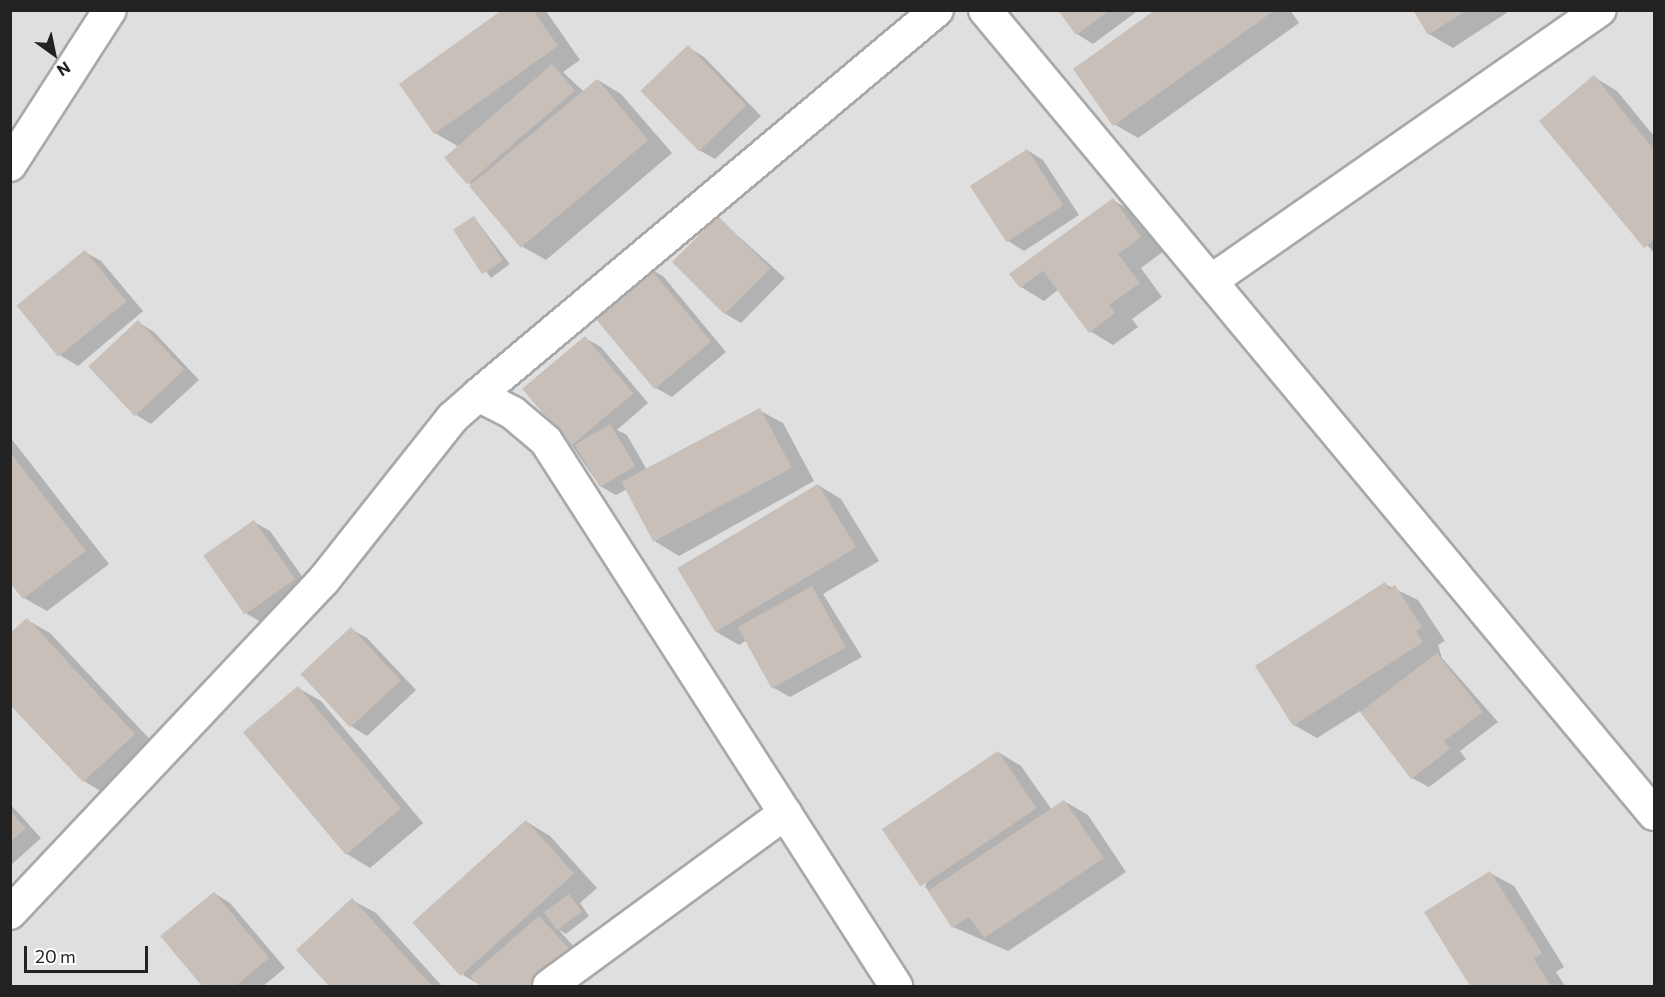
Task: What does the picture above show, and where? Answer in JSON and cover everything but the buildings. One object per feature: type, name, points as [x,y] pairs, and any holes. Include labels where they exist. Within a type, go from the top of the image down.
[{"type":"street","points":[[10,165],[110,10]]},
{"type":"street","points":[[10,913],[323,581],[452,418],[937,10]]},
{"type":"street","points":[[985,10],[1654,814]]},
{"type":"street","points":[[1211,281],[1600,10]]},
{"type":"street","points":[[478,395],[513,413],[546,441],[896,987]]},
{"type":"street","points":[[549,987],[785,813]]},
{"type":"shaded area","points":[[11,11],[1654,11],[1654,986],[11,986]]}]
